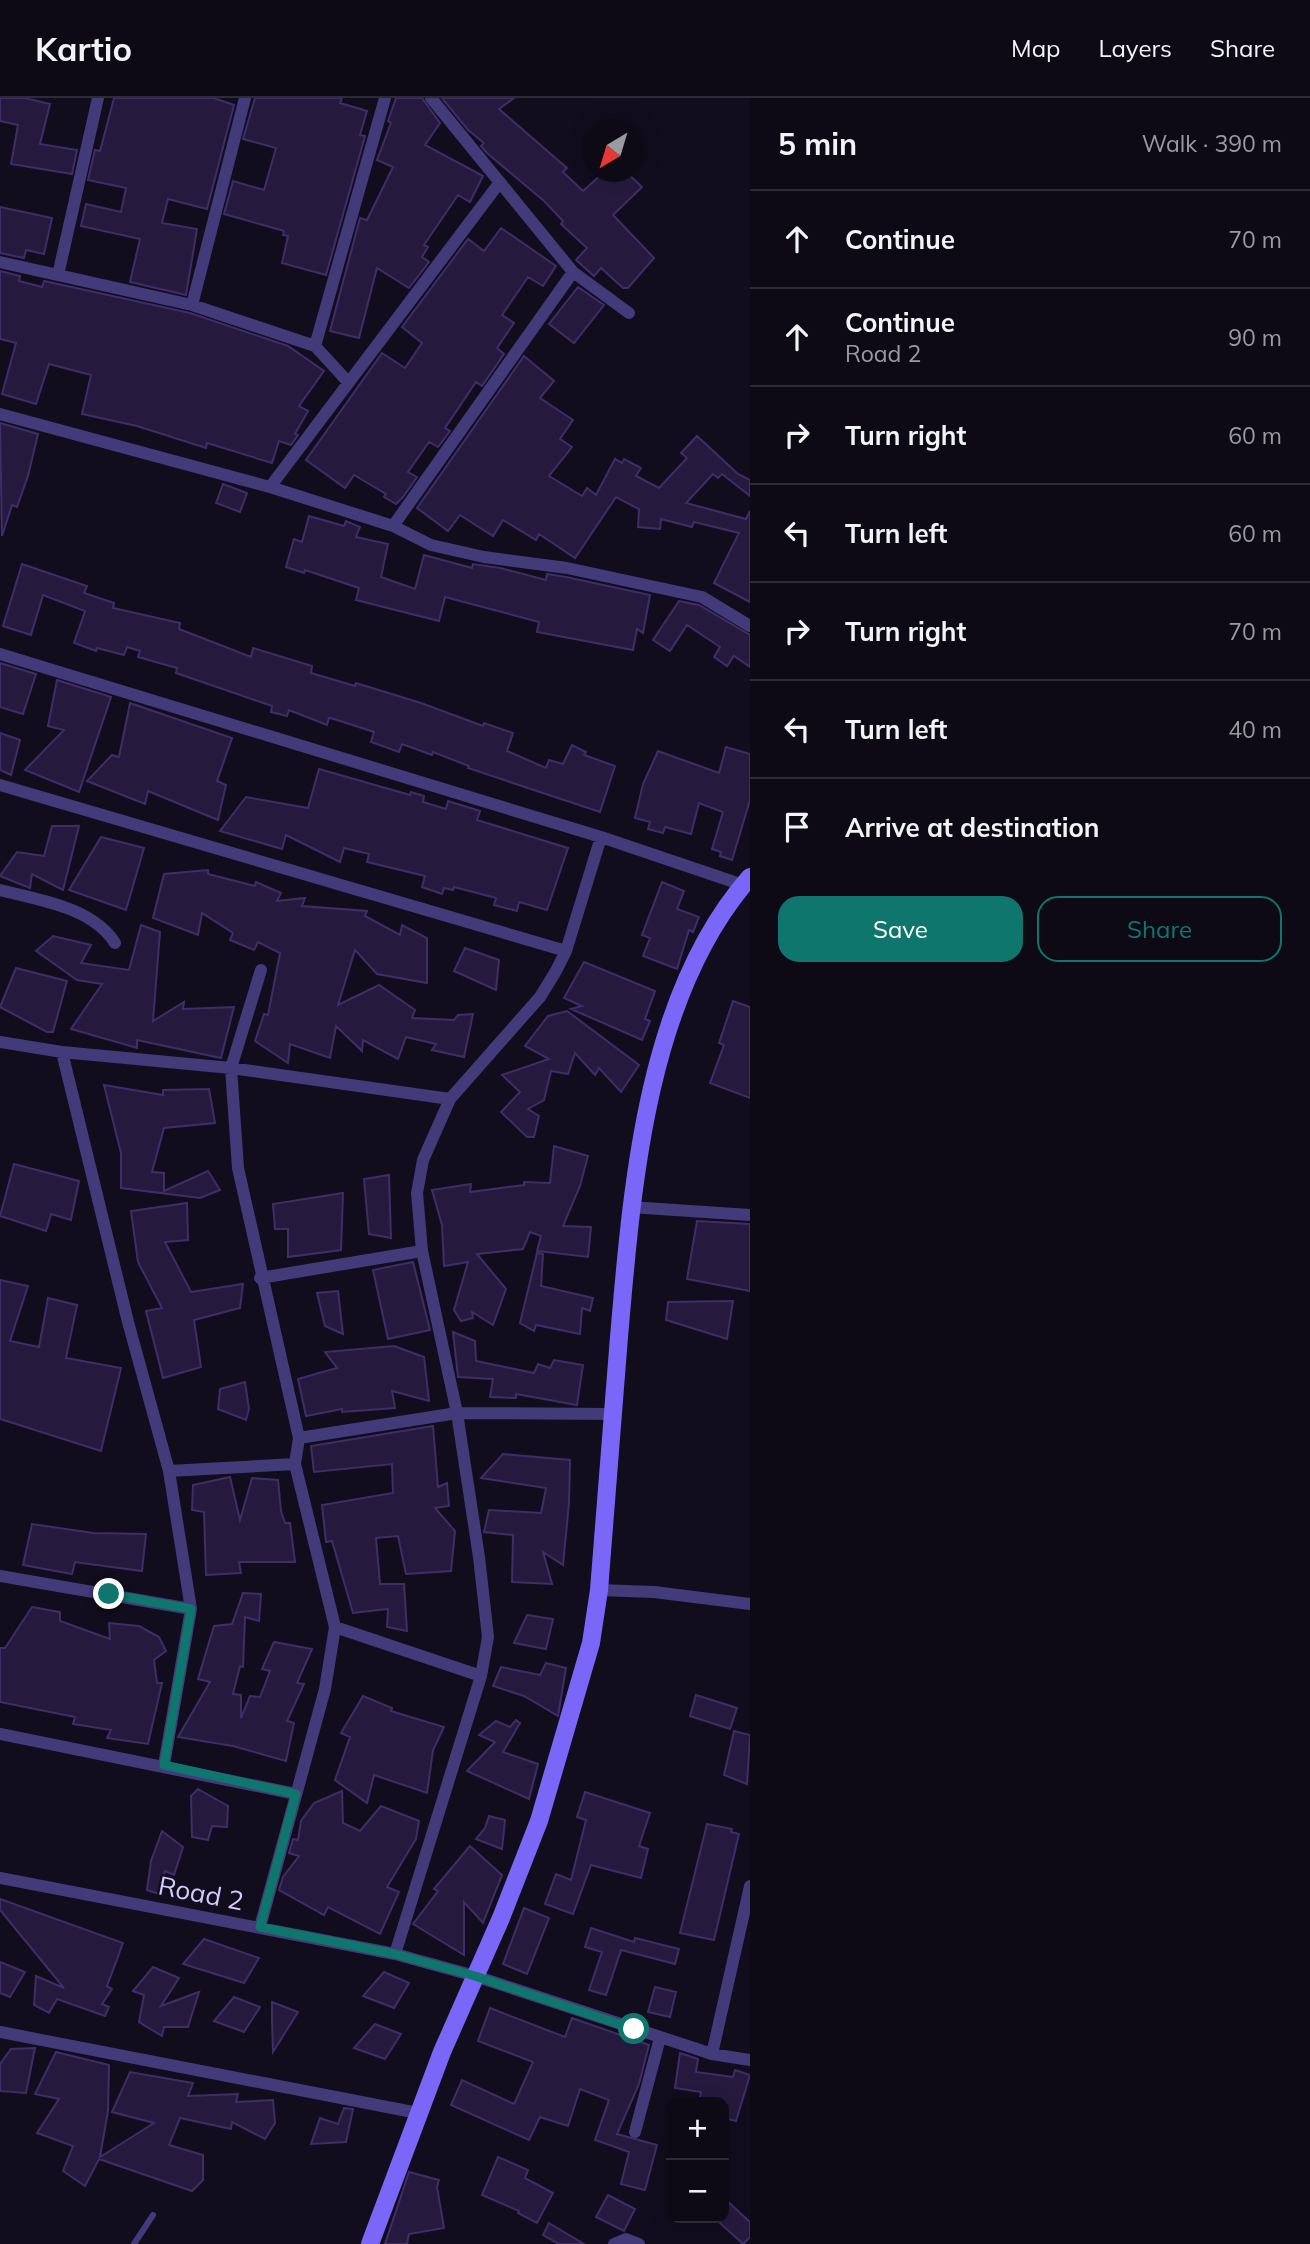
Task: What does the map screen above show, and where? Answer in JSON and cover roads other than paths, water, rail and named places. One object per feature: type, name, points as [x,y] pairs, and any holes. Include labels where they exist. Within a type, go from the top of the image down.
[{"type":"street","points":[[58,275],[98,98]]},
{"type":"street","points":[[192,305],[245,98]]},
{"type":"street","points":[[314,346],[385,98]]},
{"type":"street","points":[[431,98],[573,272],[629,313]]},
{"type":"street","points":[[270,487],[500,183]]},
{"type":"street","points":[[0,261],[192,305],[314,346],[348,382]]},
{"type":"street","points":[[393,526],[573,272]]},
{"type":"street","points":[[0,414],[270,487],[393,526],[431,545],[484,557],[567,568],[702,597],[750,626]]},
{"type":"street","points":[[0,654],[747,881],[727,904],[686,980],[659,1061],[630,1208],[599,1590],[591,1643],[539,1821],[418,2113],[370,2244]]},
{"type":"street","points":[[0,785],[566,951]]},
{"type":"street","points":[[395,1954],[481,1676],[488,1637],[457,1413],[422,1251],[418,1193],[423,1160],[450,1099],[540,997],[566,951],[601,836]]},
{"type":"street","points":[[0,890],[90,917],[105,928],[115,943]]},
{"type":"street","points":[[260,1927],[326,1689],[335,1627],[295,1464],[299,1438],[260,1278],[238,1168],[231,1068],[261,970]]},
{"type":"street","points":[[0,1042],[62,1052],[231,1068],[450,1099]]},
{"type":"street","points":[[62,1052],[128,1322],[169,1471],[191,1609],[164,1765]]},
{"type":"street","points":[[630,1208],[750,1215]]},
{"type":"street","points":[[260,1278],[422,1251]]},
{"type":"street","points":[[299,1438],[457,1413],[612,1414]]},
{"type":"street","points":[[169,1471],[295,1464]]},
{"type":"street","points":[[0,1576],[191,1609]]},
{"type":"street","points":[[599,1590],[654,1592],[750,1604]]},
{"type":"street","points":[[335,1627],[481,1676]]},
{"type":"street","points":[[0,1734],[164,1765],[296,1794]]},
{"type":"street","name":"Road 2","points":[[0,1878],[395,1954],[475,1976],[712,2054],[750,2060]]},
{"type":"street","points":[[712,2054],[750,1886]]},
{"type":"street","points":[[0,2032],[418,2113]]},
{"type":"street","points":[[635,2132],[660,2038]]},
{"type":"street","points":[[614,2244],[626,2239],[639,2244]]},
{"type":"lane","points":[[134,2244],[153,2215]]}]
